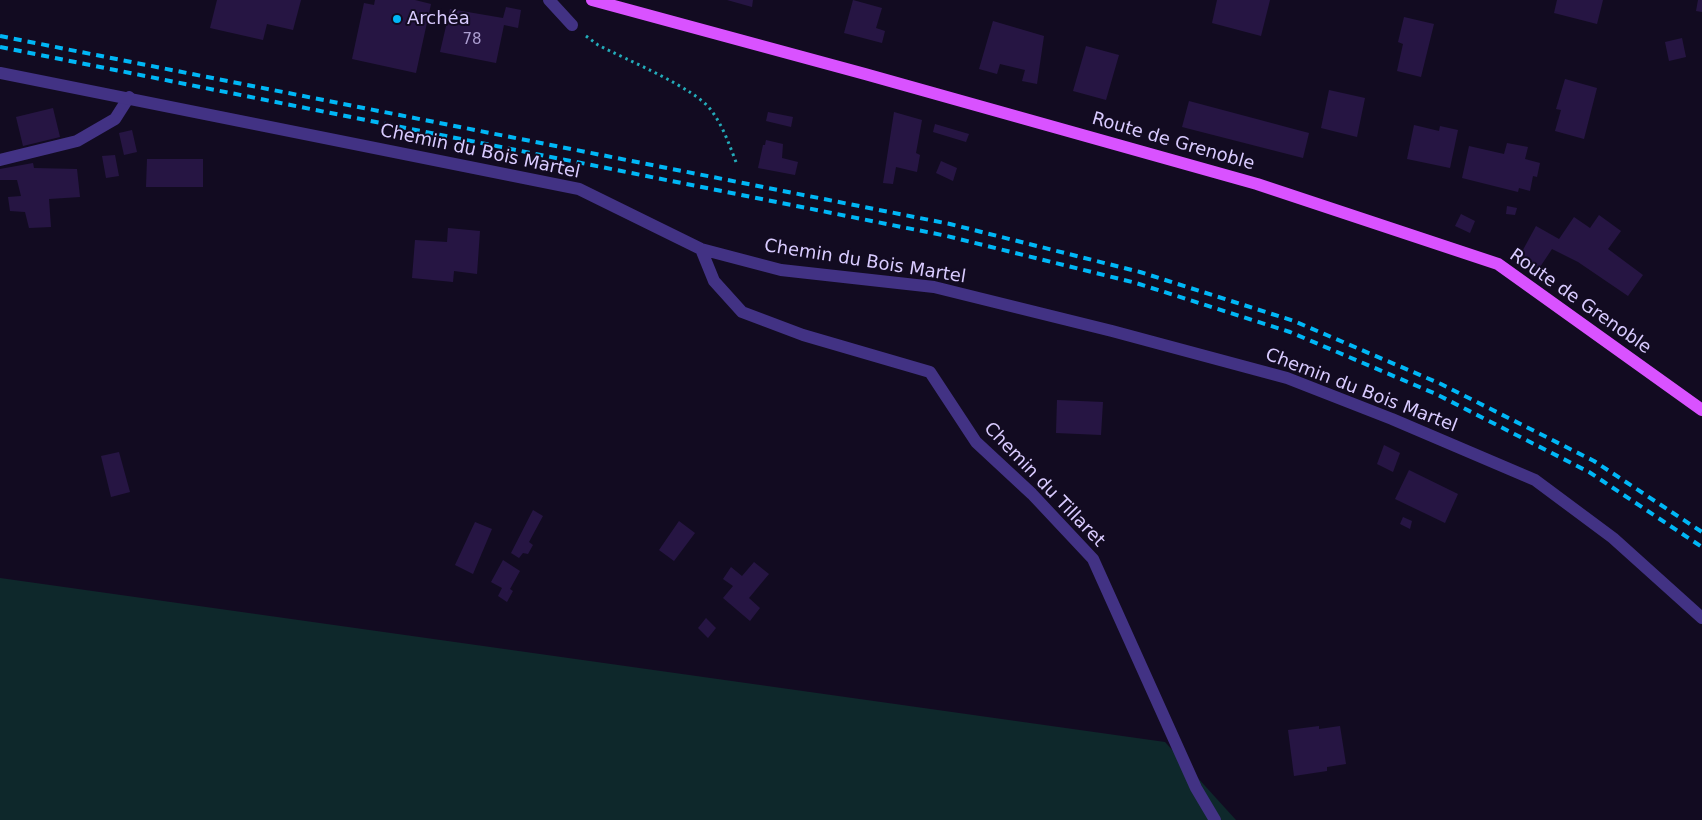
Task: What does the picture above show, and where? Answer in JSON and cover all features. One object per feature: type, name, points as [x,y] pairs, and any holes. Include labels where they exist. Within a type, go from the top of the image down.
[{"type":"main road","name":"Route de Grenoble","points":[[592,0],[1257,184],[1498,264],[1702,410]]},
{"type":"street","points":[[549,0],[572,25]]},
{"type":"street","name":"Chemin du Bois Martel","points":[[0,73],[579,189],[701,249],[780,270],[934,286],[1288,378],[1392,419],[1535,480],[1613,538],[1702,618]]},
{"type":"street","points":[[0,160],[77,141],[115,119],[129,98]]},
{"type":"street","name":"Chemin du Tillaret","points":[[701,249],[714,280],[742,312],[803,335],[930,372],[976,442],[1032,494],[1093,559],[1196,788],[1215,820]]},
{"type":"path","points":[[572,25],[598,45],[695,95],[710,109],[725,132],[736,162]]},
{"type":"green space","points":[[0,578],[1165,742],[1236,820],[0,820]]},
{"type":"building","points":[[217,0],[301,0],[293,30],[267,24],[263,40],[210,28]]},
{"type":"building","points":[[375,0],[415,0],[431,4],[416,73],[352,59],[364,3],[374,5]]},
{"type":"building","points":[[727,0],[753,0],[752,7]]},
{"type":"building","points":[[853,0],[882,8],[876,28],[885,31],[882,43],[844,33]]},
{"type":"building","points":[[1217,0],[1270,0],[1261,36],[1212,23]]},
{"type":"building","points":[[1557,0],[1603,0],[1597,24],[1554,13]]},
{"type":"building","points":[[1698,0],[1702,0],[1702,12],[1696,11]]},
{"type":"building","points":[[506,7],[521,10],[518,28],[504,25],[496,63],[440,52],[450,9],[503,18]]},
{"type":"building","points":[[1404,17],[1434,24],[1421,77],[1397,71],[1403,44],[1398,42]]},
{"type":"building","points":[[993,21],[1044,36],[1037,84],[1022,81],[1025,70],[1000,64],[997,74],[979,69]]},
{"type":"building","points":[[1682,38],[1686,57],[1669,61],[1665,42]]},
{"type":"building","points":[[1086,46],[1119,55],[1106,100],[1073,91]]},
{"type":"building","points":[[1565,79],[1597,88],[1584,139],[1555,131],[1561,110],[1556,109]]},
{"type":"building","points":[[1329,90],[1365,98],[1357,137],[1321,128]]},
{"type":"building","points":[[1189,101],[1309,133],[1303,158],[1182,127]]},
{"type":"building","points":[[53,108],[60,137],[23,146],[16,117]]},
{"type":"building","points":[[768,112],[793,117],[791,127],[766,121]]},
{"type":"building","points":[[894,112],[922,120],[916,153],[920,155],[917,172],[896,167],[893,184],[883,183]]},
{"type":"building","points":[[935,124],[969,134],[966,142],[933,132]]},
{"type":"building","points":[[1414,125],[1439,131],[1440,126],[1458,130],[1450,168],[1407,159]]},
{"type":"building","points":[[132,130],[137,152],[124,155],[119,133]]},
{"type":"building","points":[[766,140],[783,144],[782,158],[798,162],[795,175],[758,168],[763,145],[765,145]]},
{"type":"building","points":[[1507,143],[1528,147],[1525,159],[1540,163],[1537,177],[1533,176],[1530,191],[1519,188],[1518,192],[1462,178],[1469,146],[1504,154]]},
{"type":"building","points":[[115,155],[119,176],[106,178],[102,156]]},
{"type":"building","points":[[147,159],[203,159],[203,187],[146,187]]},
{"type":"building","points":[[941,161],[957,168],[953,181],[936,173]]},
{"type":"building","points":[[33,163],[34,168],[77,169],[80,197],[49,199],[51,227],[29,228],[25,212],[10,211],[8,197],[21,196],[17,180],[0,180],[0,169]]},
{"type":"building","points":[[1507,206],[1517,208],[1515,215],[1506,214]]},
{"type":"building","points":[[1461,214],[1475,221],[1470,233],[1455,226]]},
{"type":"building","points":[[1599,215],[1621,231],[1608,249],[1643,275],[1628,296],[1578,262],[1552,249],[1538,270],[1518,259],[1536,226],[1559,239],[1574,217],[1590,228]]},
{"type":"building","points":[[448,228],[480,231],[477,274],[454,271],[453,282],[412,278],[415,240],[447,242]]},
{"type":"building","points":[[1057,400],[1103,402],[1101,435],[1056,433]]},
{"type":"building","points":[[1384,445],[1400,453],[1393,472],[1377,464]]},
{"type":"building","points":[[119,452],[130,492],[111,497],[101,456]]},
{"type":"building","points":[[1409,470],[1458,494],[1445,523],[1395,499]]},
{"type":"building","points":[[533,510],[543,516],[529,542],[533,545],[528,554],[523,553],[519,558],[511,553]]},
{"type":"building","points":[[1403,517],[1412,521],[1410,529],[1400,524]]},
{"type":"building","points":[[679,521],[695,533],[674,561],[659,550]]},
{"type":"building","points":[[475,522],[492,529],[473,574],[455,565]]},
{"type":"building","points":[[503,560],[520,571],[510,589],[513,591],[507,602],[498,596],[502,588],[491,582]]},
{"type":"building","points":[[754,562],[769,574],[749,598],[760,608],[750,621],[723,598],[733,586],[723,579],[731,567],[742,576]]},
{"type":"building","points":[[706,618],[716,628],[708,638],[698,628]]},
{"type":"building","points":[[1319,726],[1319,729],[1340,726],[1346,764],[1327,767],[1327,771],[1294,776],[1288,730]]},
{"type":"railway","points":[[0,36],[950,224],[1140,272],[1294,321],[1441,384],[1594,461],[1702,532]]},
{"type":"railway","points":[[0,47],[947,236],[1136,283],[1290,332],[1436,394],[1589,472],[1702,547]]},
{"type":"place","name":"Archéa","points":[[397,19]]}]
